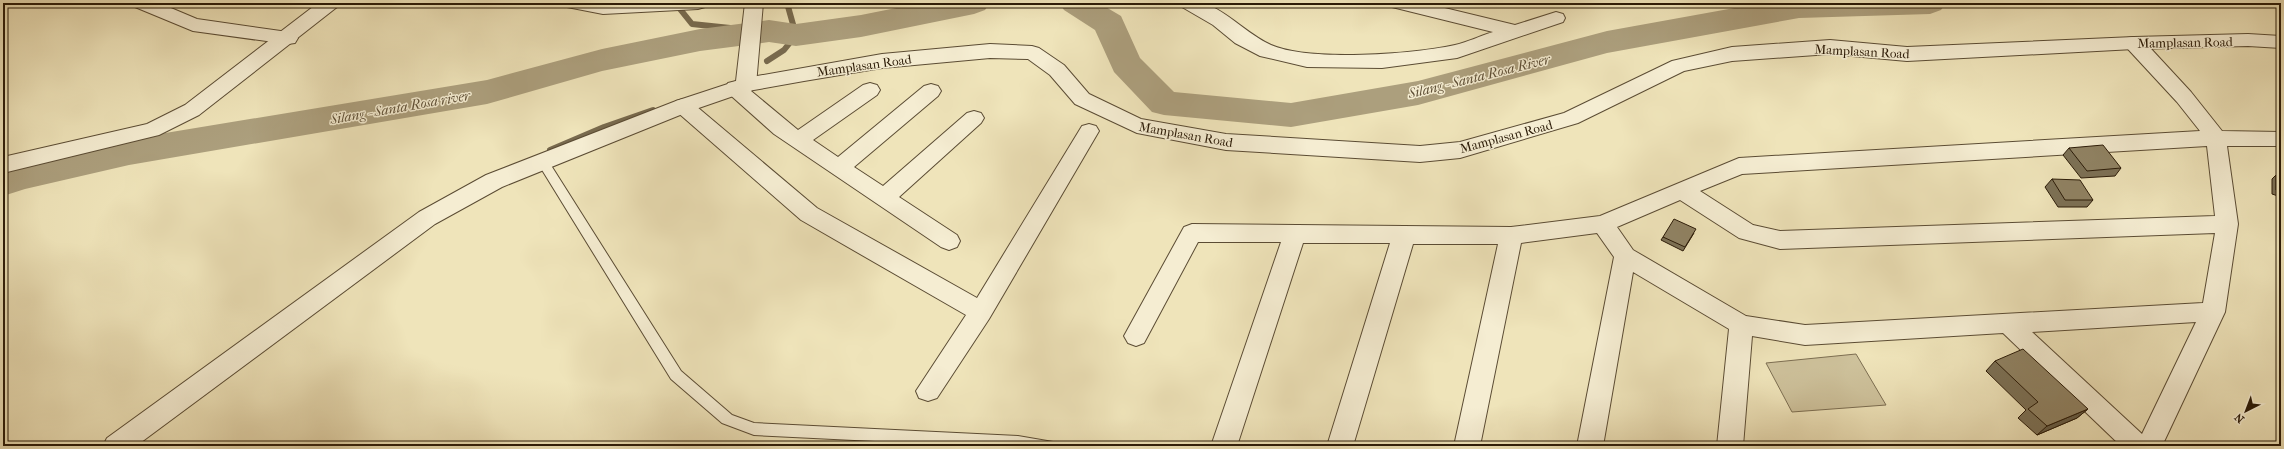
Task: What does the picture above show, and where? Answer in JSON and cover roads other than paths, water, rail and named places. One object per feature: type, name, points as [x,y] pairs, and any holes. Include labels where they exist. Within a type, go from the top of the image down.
[{"type":"street","points":[[142,3],[193,26],[288,38]]},
{"type":"street","points":[[3,165],[152,130],[192,110],[288,38],[330,3]]},
{"type":"street","points":[[574,3],[603,8],[698,3]]},
{"type":"street","points":[[1189,3],[1220,21],[1242,38],[1267,51],[1307,60],[1382,61],[1457,51],[1556,18]]},
{"type":"street","points":[[1399,3],[1517,32]]},
{"type":"street","points":[[754,6],[749,52],[741,87],[781,129],[949,241]]},
{"type":"street","name":"Mamplasan Road","points":[[116,446],[427,218],[494,181],[683,106],[741,87],[882,61],[990,51],[1032,53],[1057,70],[1082,99],[1137,126],[1226,142],[1420,154],[1460,150],[1571,118],[1679,66],[1732,54],[1830,47],[1907,54],[2134,43],[2248,40],[2281,42]]},
{"type":"street","points":[[2134,43],[2184,97],[2216,138],[2227,224],[2213,312],[2149,446]]},
{"type":"street","points":[[798,140],[870,90]]},
{"type":"street","points":[[839,168],[931,91]]},
{"type":"street","points":[[683,106],[809,214],[982,312]]},
{"type":"street","points":[[884,198],[974,118]]},
{"type":"street","points":[[928,390],[982,312],[1089,131]]},
{"type":"street","points":[[1136,336],[1192,233],[1511,236],[1603,224],[1739,166],[2216,138],[2281,139]]},
{"type":"street","points":[[1683,191],[1747,232],[1780,240],[2227,224]]},
{"type":"street","points":[[1603,224],[1625,256],[1741,325],[1805,335],[2213,312]]},
{"type":"street","points":[[1224,446],[1295,234]]},
{"type":"street","points":[[1340,446],[1404,235]]},
{"type":"street","points":[[1467,446],[1511,236]]},
{"type":"street","points":[[1590,446],[1625,256]]},
{"type":"street","points":[[2008,324],[2138,446]]},
{"type":"street","points":[[1730,446],[1741,325]]},
{"type":"lane","points":[[543,162],[676,375],[727,419],[754,429],[1018,442],[1048,446]]},
{"type":"waterway","points":[[787,3],[796,35]]},
{"type":"waterway","name":"Silang - Santa Rosa river","points":[[3,182],[21,176],[129,152],[487,92],[602,60],[700,40],[769,31],[796,35],[861,26],[974,3]]},
{"type":"waterway","name":"Silang - Santa Rosa River","points":[[1075,3],[1109,24],[1126,64],[1164,103],[1291,115],[1418,93],[1607,42],[1799,7],[1930,3]]},
{"type":"waterway","points":[[680,9],[692,24],[796,35]]},
{"type":"waterway","points":[[767,61],[784,50],[796,35]]},
{"type":"waterway","points":[[550,150],[604,127],[653,110]]}]
